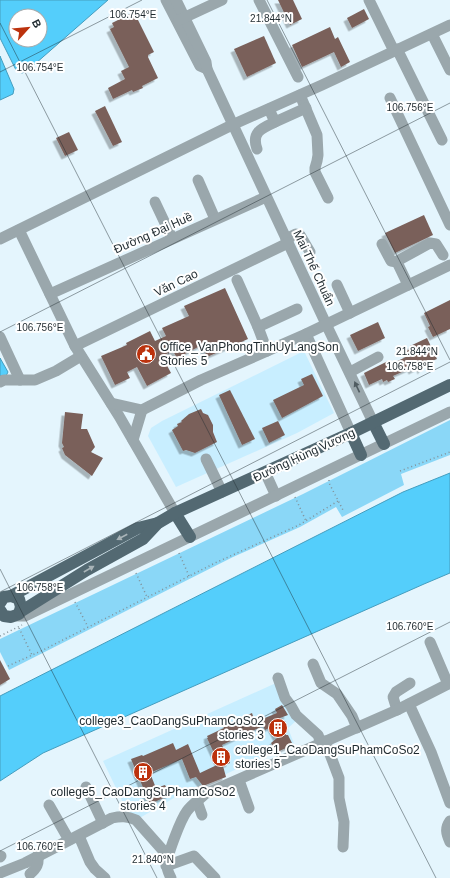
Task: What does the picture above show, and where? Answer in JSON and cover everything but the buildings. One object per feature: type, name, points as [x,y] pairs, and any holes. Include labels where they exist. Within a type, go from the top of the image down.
[{"type":"main road","name":"Đường Hùng Vương","points":[[7,608],[87,570],[143,539],[158,523],[175,513],[352,433],[449,387]]},
{"type":"main road","points":[[374,422],[384,444]]},
{"type":"main road","points":[[352,433],[361,455]]},
{"type":"main road","points":[[175,513],[190,537]]},
{"type":"main road","name":"Đường Hùng Vương","points":[[7,608],[138,528],[158,523]]},
{"type":"street","points":[[166,0],[180,20]]},
{"type":"street","points":[[176,0],[180,20]]},
{"type":"street","points":[[180,20],[222,0]]},
{"type":"street","points":[[259,0],[298,76]]},
{"type":"street","points":[[368,0],[396,50],[442,140]]},
{"type":"street","name":"Mai Thế Chuẩn","points":[[180,20],[206,62],[207,69],[232,125],[374,422]]},
{"type":"street","points":[[0,239],[232,125],[450,25]]},
{"type":"street","points":[[432,34],[450,70]]},
{"type":"street","points":[[300,95],[317,135],[318,155],[314,168],[328,198]]},
{"type":"street","points":[[390,98],[450,225]]},
{"type":"street","points":[[257,149],[255,138],[261,129],[306,108]]},
{"type":"street","points":[[268,109],[275,122]]},
{"type":"street","points":[[198,180],[215,219]]},
{"type":"street","name":"Đường Đại Huề","points":[[50,294],[266,197]]},
{"type":"street","points":[[155,202],[172,238]]},
{"type":"street","points":[[19,230],[75,346],[111,403],[175,513]]},
{"type":"street","points":[[287,241],[296,234],[300,235],[310,252]]},
{"type":"street","name":"Văn Cao","points":[[75,346],[287,241]]},
{"type":"street","points":[[397,262],[401,258],[430,243],[436,244],[443,255]]},
{"type":"street","points":[[382,244],[391,261],[397,262]]},
{"type":"street","points":[[397,262],[408,285]]},
{"type":"street","points":[[111,403],[142,410],[201,380],[306,334],[450,265]]},
{"type":"street","points":[[237,280],[267,351]]},
{"type":"street","points":[[337,285],[350,313]]},
{"type":"street","points":[[258,327],[297,309]]},
{"type":"street","points":[[306,334],[352,433]]},
{"type":"street","points":[[0,337],[20,380]]},
{"type":"street","points":[[0,382],[4,380],[35,380],[56,371],[81,356]]},
{"type":"street","points":[[350,372],[378,357]]},
{"type":"street","points":[[133,440],[142,410]]},
{"type":"street","points":[[7,608],[25,616],[450,412]]},
{"type":"street","points":[[206,460],[222,492]]},
{"type":"street","points":[[265,472],[276,496]]},
{"type":"street","points":[[167,861],[186,812],[205,794],[397,710],[449,684],[430,642]]},
{"type":"street","points":[[313,664],[321,683],[337,694],[352,716],[357,728]]},
{"type":"street","points":[[278,678],[285,698],[296,715],[318,735],[323,742],[339,778],[339,798],[344,822],[343,848]]},
{"type":"street","points":[[397,710],[393,697],[396,692],[410,683]]},
{"type":"street","points":[[409,704],[431,752],[450,803]]},
{"type":"street","points":[[239,780],[250,808]]},
{"type":"street","points":[[86,787],[103,823]]},
{"type":"street","points":[[197,801],[202,815]]},
{"type":"street","points":[[49,805],[95,869],[106,878]]},
{"type":"street","points":[[0,872],[25,864],[112,818],[121,816],[136,820],[167,861],[171,878]]},
{"type":"street","points":[[450,821],[446,830],[450,842]]},
{"type":"street","points":[[30,874],[36,869],[38,864],[38,856]]},
{"type":"street","points":[[167,861],[194,856],[215,878]]},
{"type":"path","points":[[400,471],[450,452]]},
{"type":"path","points":[[332,475],[329,483],[344,512]]},
{"type":"path","points":[[294,495],[306,521]]},
{"type":"path","points":[[8,666],[189,576],[306,521],[338,501]]},
{"type":"path","points":[[178,551],[189,576]]},
{"type":"path","points":[[135,571],[147,597]]},
{"type":"path","points":[[74,600],[88,627]]},
{"type":"path","points":[[7,608],[32,655]]},
{"type":"shaded area","points":[[0,0],[108,0],[27,71],[22,73],[16,70],[0,38]]},
{"type":"shaded area","points":[[0,56],[14,89],[13,94],[0,100]]},
{"type":"shaded area","points":[[304,351],[334,413],[297,433],[176,487],[148,436],[151,428],[162,421]]},
{"type":"shaded area","points":[[0,358],[8,372],[6,376],[0,376]]},
{"type":"shaded area","points":[[450,420],[450,455],[401,474],[404,485],[342,517],[336,507],[300,527],[233,557],[9,670],[0,652],[0,639],[303,494]]},
{"type":"shaded area","points":[[450,473],[450,573],[43,753],[0,781],[0,696],[403,492]]},
{"type":"shaded area","points":[[276,683],[296,721],[288,728],[295,746],[276,751],[202,785],[191,788],[138,819],[128,813],[103,761]]},
{"type":"place","name":"Office_VanPhongTinhUyLangSon Stories 5","points":[[146,354]]},
{"type":"place","name":"college3_CaoDangSuPhamCoSo2 stories 3","points":[[278,728]]},
{"type":"place","name":"college1_CaoDangSuPhamCoSo2 stories 5","points":[[221,757]]},
{"type":"place","name":"college5_CaoDangSuPhamCoSo2 stories 4","points":[[143,772]]}]
